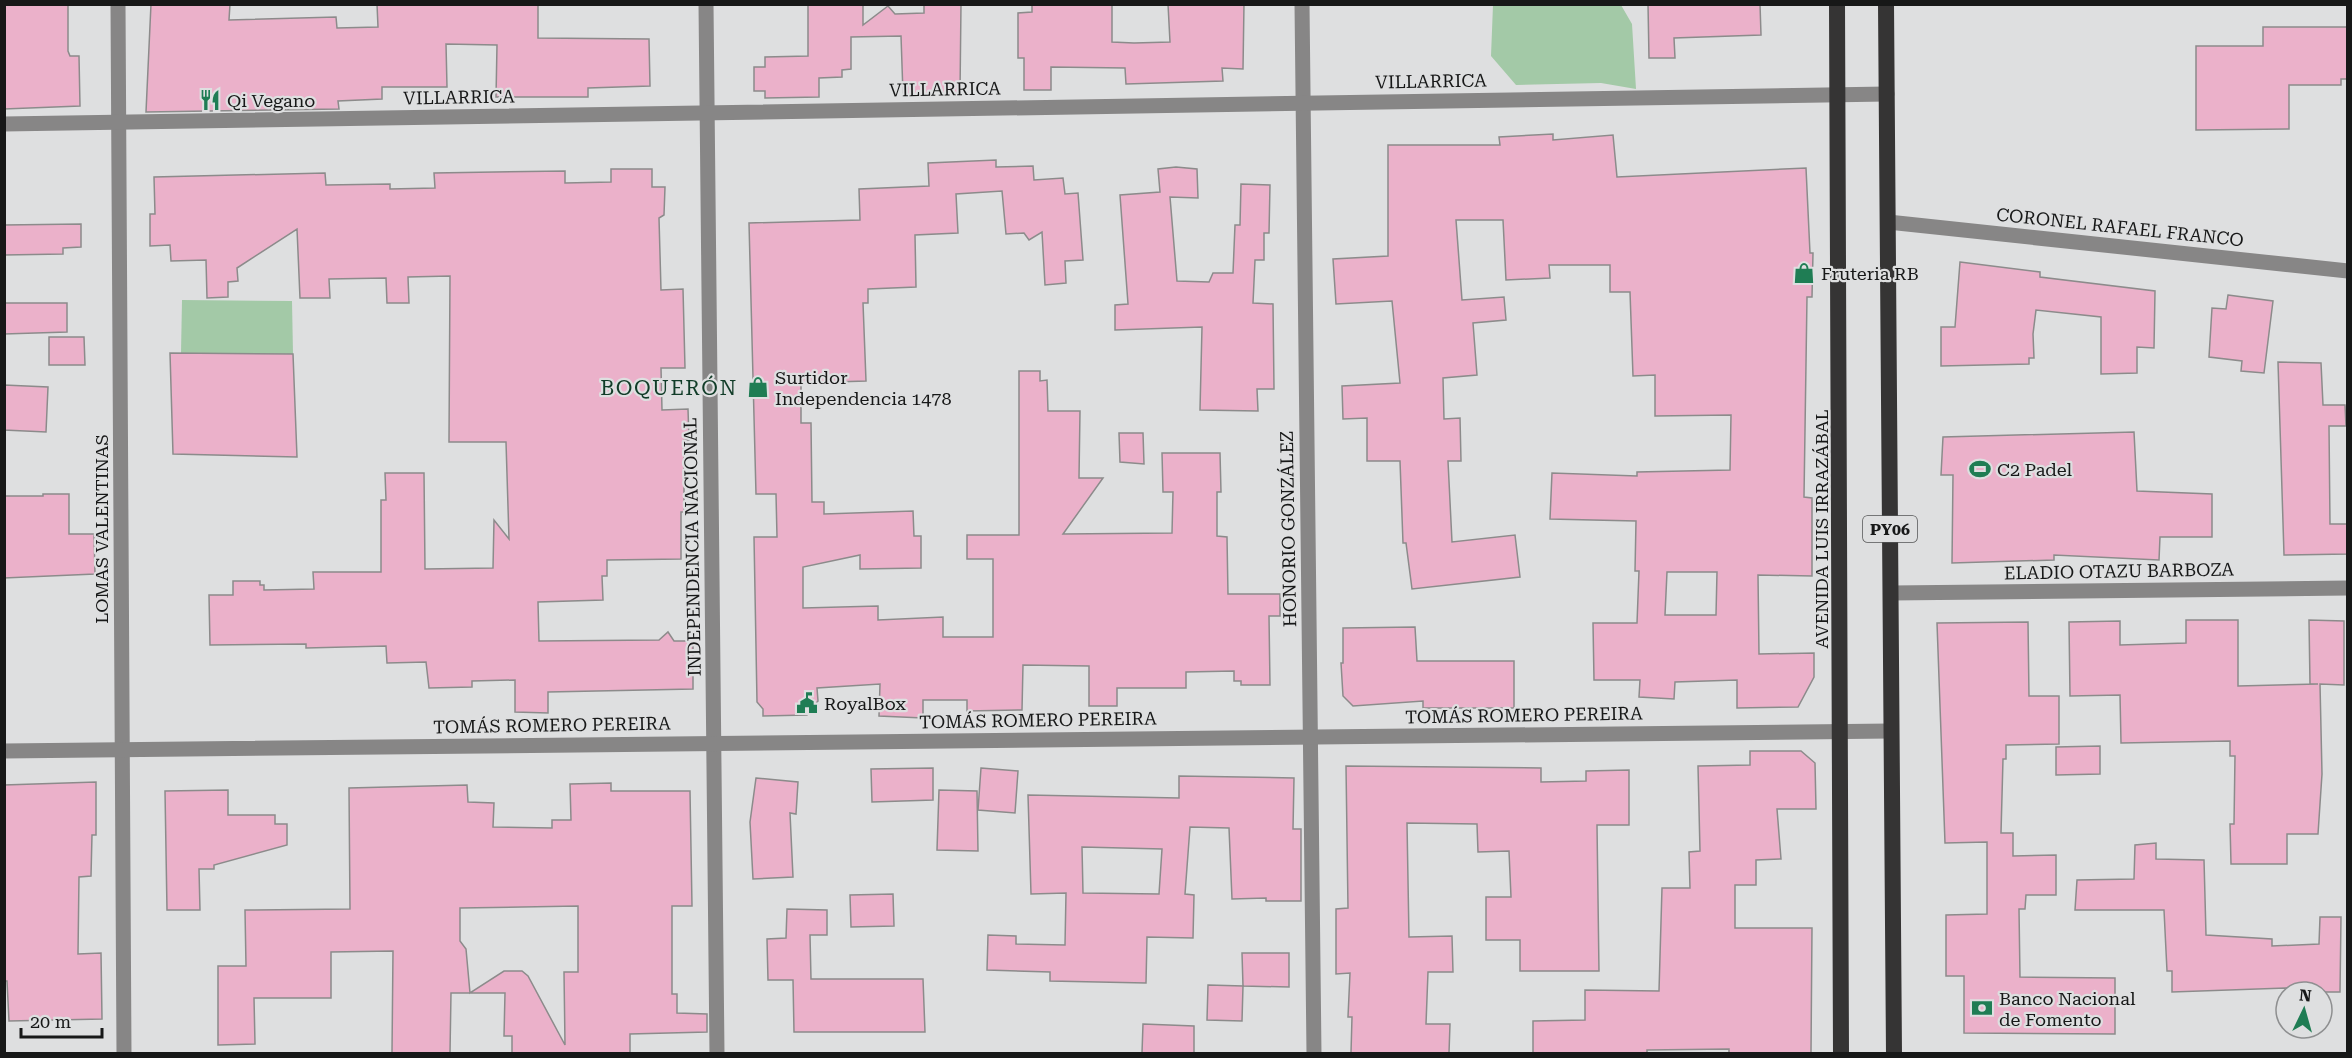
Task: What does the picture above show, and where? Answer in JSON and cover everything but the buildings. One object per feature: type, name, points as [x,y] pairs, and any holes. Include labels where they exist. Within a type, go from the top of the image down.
[{"type":"highway","name":"AVENIDA LUIS IRRAZÁBAL","points":[[1837,4],[1840,94],[1841,1053]]},
{"type":"highway","name":"PY06","points":[[1886,4],[1894,1053]]},
{"type":"street","name":"LOMAS VALENTINAS","points":[[118,4],[124,1053]]},
{"type":"street","name":"INDEPENDENCIA NACIONAL","points":[[706,4],[717,1053]]},
{"type":"street","name":"HONORIO GONZÁLEZ","points":[[1302,4],[1314,1053]]},
{"type":"street","name":"VILLARRICA","points":[[4,124],[1887,94]]},
{"type":"street","name":"CORONEL RAFAEL FRANCO","points":[[1888,222],[2348,271]]},
{"type":"street","name":"ELADIO OTAZU BARBOZA","points":[[1891,593],[2348,588]]},
{"type":"street","name":"TOMÁS ROMERO PEREIRA","points":[[4,751],[1891,732]]},
{"type":"green space","points":[[1493,5],[1621,5],[1632,24],[1636,89],[1601,83],[1516,85],[1491,56]]},
{"type":"green space","points":[[182,300],[292,301],[293,354],[181,353]]},
{"type":"place","name":"Qi Vegano","points":[[210,100]]},
{"type":"place","name":"Fruteria RB","points":[[1804,273]]},
{"type":"place","name":"Surtidor Independencia 1478","points":[[758,387]]},
{"type":"place","name":"C2 Padel","points":[[1980,469]]},
{"type":"place","name":"RoyalBox","points":[[807,703]]},
{"type":"place","name":"Banco Nacional de Fomento","points":[[1982,1008]]},
{"type":"district","name":"BOQUERÓN","points":[[669,388]]}]
